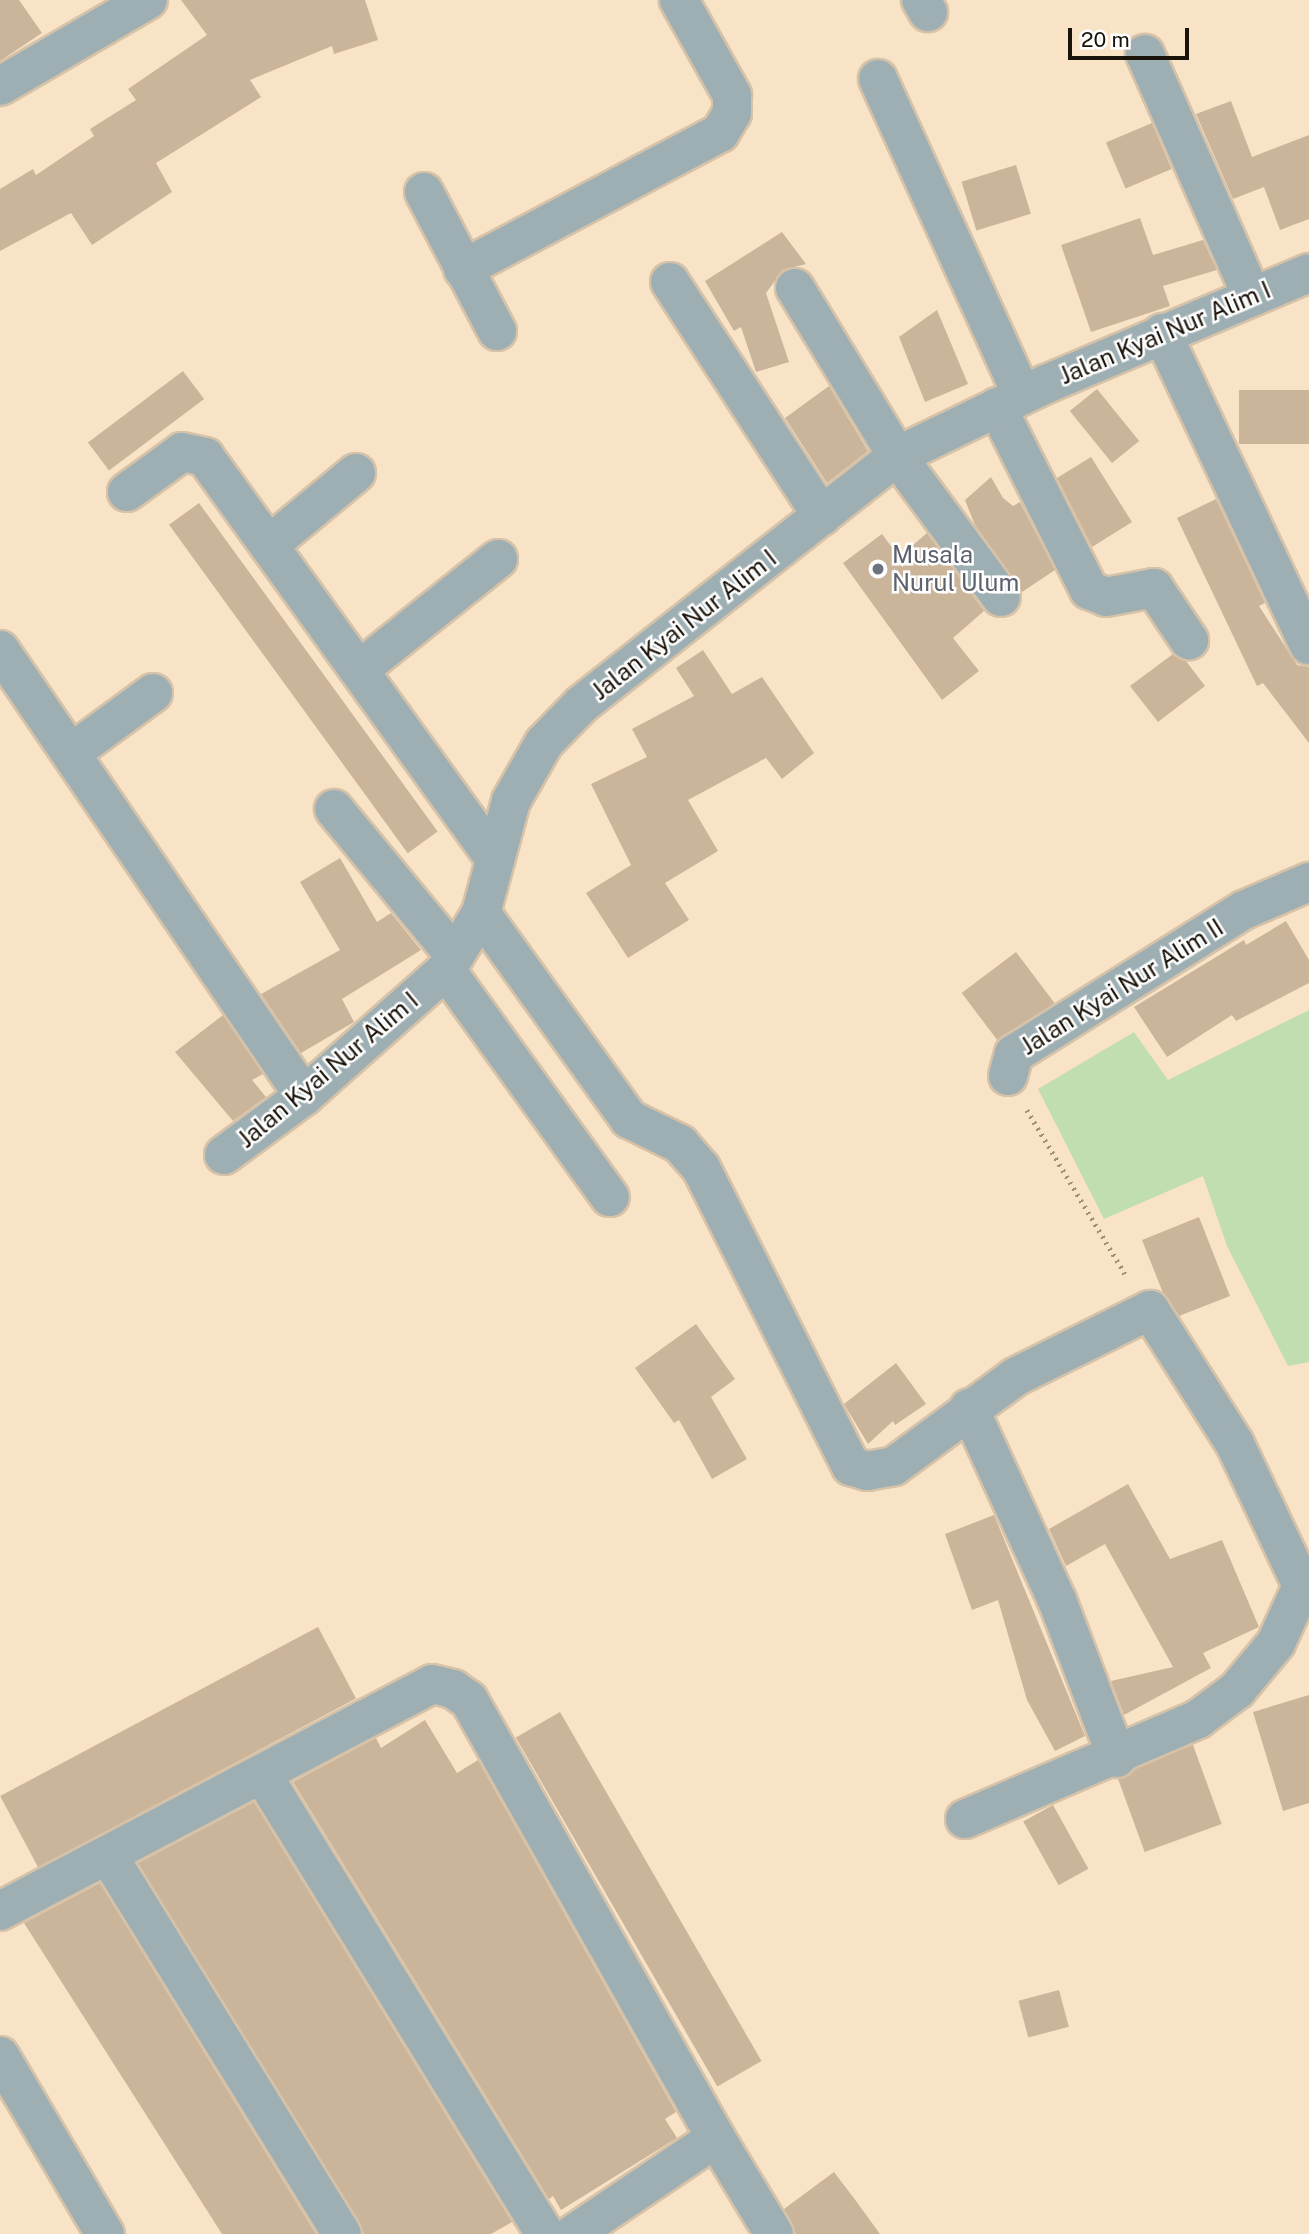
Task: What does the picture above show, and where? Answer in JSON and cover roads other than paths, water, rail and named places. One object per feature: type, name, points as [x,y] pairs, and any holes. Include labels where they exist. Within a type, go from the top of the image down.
[{"type":"street","points":[[0,86],[148,0]]},
{"type":"street","points":[[463,269],[720,133],[732,113],[732,95],[679,0]]},
{"type":"street","points":[[1145,54],[1251,294]]},
{"type":"street","points":[[878,79],[1089,590],[1106,597],[1154,587],[1189,639]]},
{"type":"street","points":[[425,192],[496,331]]},
{"type":"street","name":"Jalan Kyai Nur Alim I","points":[[224,1155],[304,1096],[451,963],[481,913],[511,802],[544,743],[582,704],[897,456],[1009,401],[1162,333],[1251,294],[1309,273]]},
{"type":"street","points":[[670,282],[822,516]]},
{"type":"street","points":[[796,288],[897,456],[1001,597]]},
{"type":"street","points":[[1162,333],[1309,645]]},
{"type":"street","points":[[127,492],[182,452],[194,453],[214,468],[495,859]]},
{"type":"street","points":[[269,545],[356,473]]},
{"type":"street","points":[[359,670],[498,559]]},
{"type":"street","points":[[0,650],[74,751],[304,1096]]},
{"type":"street","points":[[74,751],[153,693]]},
{"type":"street","points":[[334,809],[451,963],[610,1198]]},
{"type":"street","name":"Jalan Kyai Nur Alim II","points":[[1008,1076],[1014,1054],[1244,910],[1309,882]]},
{"type":"street","points":[[481,913],[629,1119],[680,1144],[701,1168],[851,1466],[867,1471],[894,1466],[969,1408],[1015,1377],[1150,1310],[1235,1444],[1305,1584],[1276,1643],[1237,1690],[1178,1730],[1117,1758],[965,1819]]},
{"type":"street","points":[[969,1408],[1057,1601],[1117,1758]]},
{"type":"street","points":[[0,1911],[109,1857],[432,1684],[469,1700],[716,2138],[774,2234]]},
{"type":"street","points":[[262,1774],[545,2234]]},
{"type":"street","points":[[109,1857],[342,2234]]},
{"type":"street","points":[[0,2056],[105,2234]]},
{"type":"street","points":[[573,2234],[716,2138]]},
{"type":"place","name":"Musala Nurul Ulum","points":[[878,569]]}]
